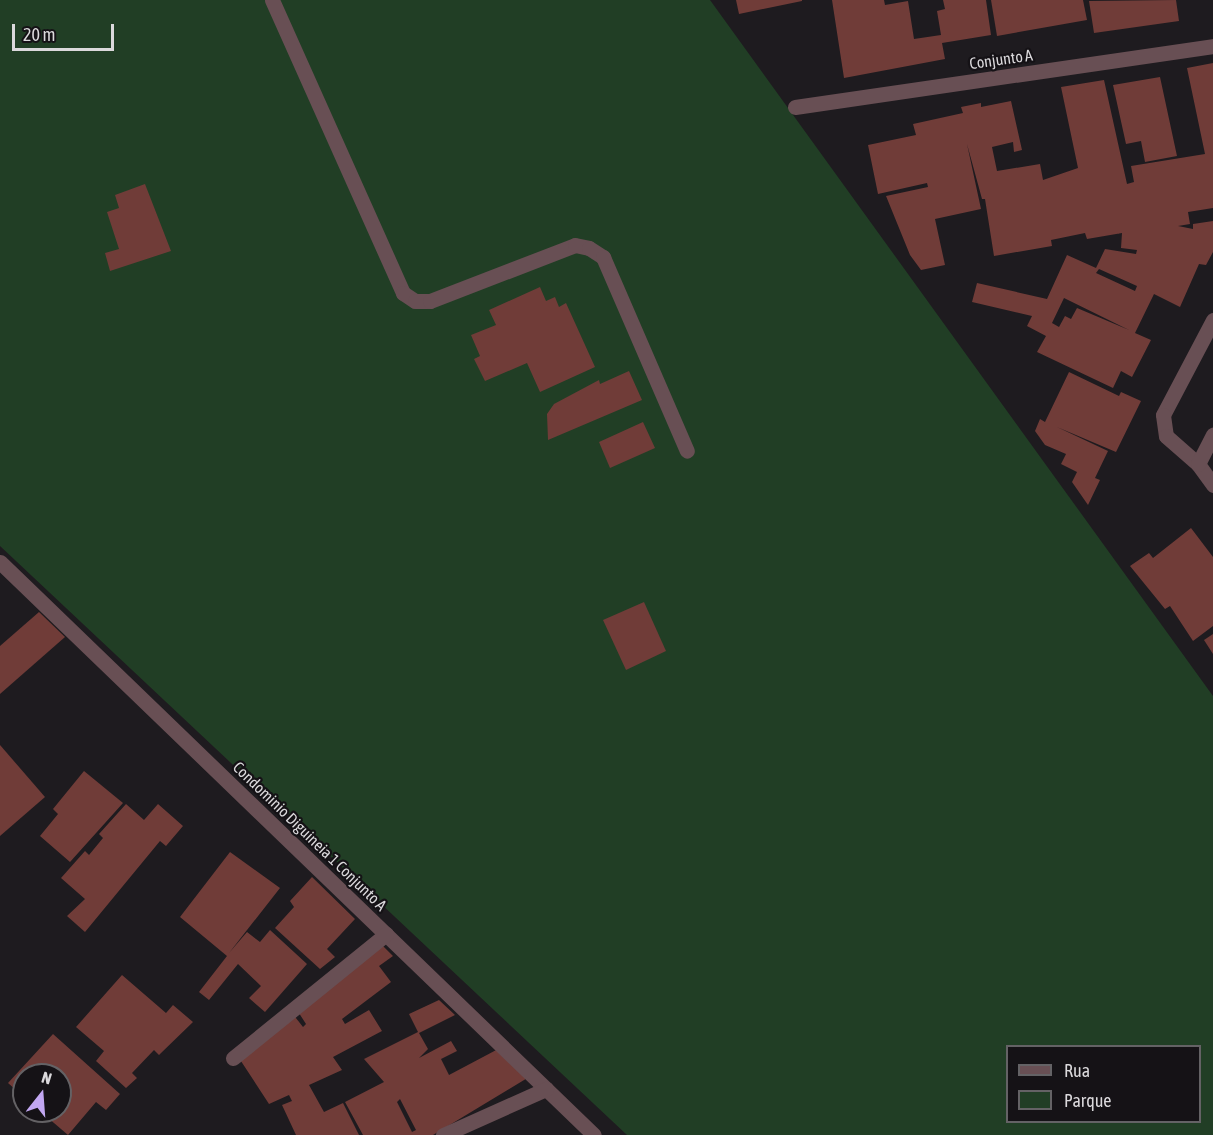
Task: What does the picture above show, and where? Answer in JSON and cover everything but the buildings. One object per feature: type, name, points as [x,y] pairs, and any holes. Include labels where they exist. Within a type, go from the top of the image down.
[{"type":"street","points":[[272,0],[403,293],[415,301],[430,302],[575,245],[589,248],[603,257],[687,451]]},
{"type":"street","name":"Conjunto A","points":[[795,106],[1213,46]]},
{"type":"street","points":[[1213,320],[1165,407],[1166,436],[1198,464],[1213,484]]},
{"type":"street","points":[[1198,464],[1213,435]]},
{"type":"street","name":"Condominio Diguineia 1 Conjunto A","points":[[0,562],[594,1135]]},
{"type":"street","points":[[233,1058],[386,934]]},
{"type":"street","points":[[442,1135],[546,1089]]},
{"type":"green space","points":[[0,0],[710,0],[1213,696],[1213,1135],[627,1135],[0,546]]}]
